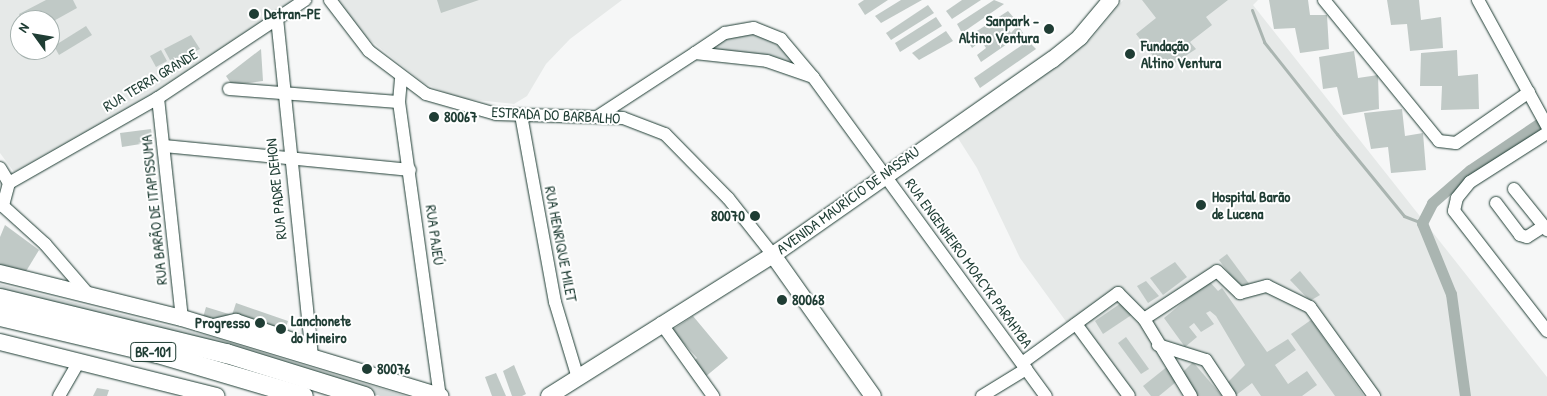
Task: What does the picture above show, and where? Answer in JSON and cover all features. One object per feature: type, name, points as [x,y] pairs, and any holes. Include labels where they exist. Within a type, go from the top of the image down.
[{"type":"highway","name":"BR-101","points":[[0,298],[226,354],[364,396]]},
{"type":"highway","name":"BR-101","points":[[0,316],[157,353],[304,396]]},
{"type":"main road","name":"AVENIDA MAURÍCIO DE NASSAU","points":[[549,396],[571,385],[661,323],[772,254],[884,174],[1052,60],[1080,37],[1111,0]]},
{"type":"main road","name":"ESTRADA DO BARBALHO","points":[[772,254],[873,396]]},
{"type":"main road","points":[[0,272],[182,318],[441,396]]},
{"type":"main road","points":[[0,342],[208,395]]},
{"type":"street","name":"RUA TERRA GRANDE","points":[[9,183],[158,98],[305,0]]},
{"type":"street","name":"ESTRADA DO BARBALHO","points":[[330,0],[370,51],[401,79],[453,104],[521,115],[600,114],[646,124],[683,148],[772,254]]},
{"type":"street","points":[[1324,0],[1439,141],[1456,142],[1526,94]]},
{"type":"street","points":[[1478,0],[1526,94],[1538,109],[1547,126]]},
{"type":"street","name":"RUA PADRE DEHON","points":[[277,18],[288,156],[311,356]]},
{"type":"street","name":"RUA ENGENHEIRO MOACYR PARAHYBA","points":[[600,114],[725,33],[754,28],[781,39],[813,77],[1046,396]]},
{"type":"street","points":[[695,53],[767,61],[813,77]]},
{"type":"street","name":"RUA PAJEÚ","points":[[401,79],[399,102],[441,396]]},
{"type":"street","points":[[229,89],[399,102]]},
{"type":"street","name":"RUA BARÃO DE ITAPISSUMA","points":[[158,98],[165,146],[182,318]]},
{"type":"street","name":"RUA HENRIQUE MILET","points":[[521,115],[571,385]]},
{"type":"street","points":[[1547,133],[1470,182],[1457,198],[1454,211],[1547,331]]},
{"type":"street","points":[[165,146],[288,156],[410,170]]},
{"type":"street","points":[[0,168],[9,183],[2,210],[45,244],[88,295]]},
{"type":"street","points":[[1496,203],[1520,235],[1527,237],[1545,228],[1514,189]]},
{"type":"street","points":[[1144,319],[1212,272],[1222,273],[1240,293],[1266,286],[1316,313],[1374,396]]},
{"type":"street","points":[[982,396],[1118,293],[1144,319],[1158,345],[1191,396]]},
{"type":"street","points":[[661,323],[712,396]]},
{"type":"street","points":[[1076,324],[1129,396]]},
{"type":"street","points":[[1158,345],[1206,360],[1230,396]]},
{"type":"street","points":[[59,396],[79,362]]},
{"type":"shaded area","points":[[0,0],[299,0],[133,108],[14,172],[0,153]]},
{"type":"shaded area","points":[[337,0],[622,0],[570,39],[546,64],[527,96],[514,104],[457,98],[424,83],[365,36]]},
{"type":"shaded area","name":"Hospital Barão de Lucena","points":[[1123,0],[1258,0],[1253,5],[1547,377],[1547,396],[1120,396],[1020,258],[977,168],[956,135],[1091,39]]},
{"type":"shaded area","points":[[757,32],[790,54],[799,68],[705,49],[715,38]]},
{"type":"shaded area","points":[[0,284],[209,336],[406,396],[380,396],[0,292]]},
{"type":"building","points":[[46,0],[73,0],[77,8],[60,17],[60,10],[27,10]]},
{"type":"building","points":[[437,0],[479,0],[441,13]]},
{"type":"building","points":[[864,0],[888,0],[865,15],[858,4]]},
{"type":"building","points":[[901,0],[922,0],[881,23],[875,16]]},
{"type":"building","points":[[962,0],[981,0],[952,19],[946,11]]},
{"type":"building","points":[[994,0],[1004,4],[962,33],[957,24]]},
{"type":"building","points":[[1142,0],[1228,0],[1206,17],[1212,25],[1190,42],[1196,49],[1164,70],[1136,34],[1156,18]]},
{"type":"building","points":[[1269,0],[1308,0],[1310,15],[1327,15],[1329,49],[1300,53],[1295,28],[1274,29]]},
{"type":"building","points":[[1387,0],[1419,0],[1421,20],[1441,17],[1443,48],[1410,51],[1407,24],[1391,25]]},
{"type":"building","points":[[928,5],[934,13],[891,40],[886,33]]},
{"type":"building","points":[[1008,11],[1014,18],[1006,26],[1011,33],[1018,25],[1023,33],[981,62],[977,55],[986,48],[981,41],[972,48],[966,38]]},
{"type":"building","points":[[936,17],[942,26],[900,52],[895,43]]},
{"type":"building","points":[[86,26],[92,35],[60,54],[60,42]]},
{"type":"building","points":[[946,31],[953,41],[919,60],[912,53]]},
{"type":"building","points":[[191,35],[200,49],[171,62],[164,49]]},
{"type":"building","points":[[1028,41],[1036,49],[980,88],[974,78]]},
{"type":"building","points":[[261,49],[263,81],[232,85],[226,76]]},
{"type":"building","points":[[161,50],[167,61],[156,67],[150,56]]},
{"type":"building","points":[[1457,50],[1458,76],[1478,74],[1479,109],[1441,110],[1442,86],[1420,86],[1421,53]]},
{"type":"building","points":[[1354,51],[1358,78],[1378,75],[1379,109],[1343,115],[1337,87],[1323,89],[1319,57]]},
{"type":"building","points":[[1402,109],[1405,136],[1423,133],[1426,170],[1391,173],[1388,147],[1371,149],[1364,113]]},
{"type":"building","points":[[151,129],[153,142],[122,147],[120,133]]},
{"type":"building","points":[[5,225],[39,250],[25,273],[0,267],[0,237]]},
{"type":"building","points":[[1227,254],[1250,285],[1242,291],[1219,260]]},
{"type":"building","points":[[1175,262],[1187,277],[1163,295],[1150,278]]},
{"type":"building","points":[[1300,271],[1320,295],[1310,301],[1290,280]]},
{"type":"building","points":[[1146,281],[1159,296],[1148,303],[1137,286]]},
{"type":"building","points":[[1209,281],[1218,291],[1222,288],[1267,352],[1288,339],[1296,350],[1275,365],[1288,384],[1307,371],[1317,385],[1302,396],[1261,396],[1252,383],[1235,396],[1225,385],[1245,365],[1216,316],[1210,311],[1206,313],[1214,324],[1201,332],[1194,323],[1189,327],[1197,337],[1185,347],[1164,318]]},
{"type":"building","points":[[1124,301],[1133,314],[1103,334],[1095,321]]},
{"type":"building","points":[[236,303],[288,321],[285,331],[202,321],[206,307],[232,315]]},
{"type":"building","points":[[693,316],[728,358],[705,377],[694,361],[697,358],[672,330]]},
{"type":"building","points":[[1311,320],[1364,396],[1335,396],[1291,334]]},
{"type":"building","points":[[1126,337],[1149,369],[1141,374],[1118,343]]},
{"type":"building","points":[[1193,362],[1222,396],[1195,396],[1181,374]]},
{"type":"building","points":[[514,365],[526,394],[522,396],[512,396],[503,371]]},
{"type":"building","points":[[1168,366],[1176,382],[1159,396],[1151,396],[1143,386]]},
{"type":"building","points":[[496,373],[506,396],[492,396],[485,377]]},
{"type":"building","points":[[97,388],[109,390],[107,396],[93,396]]},
{"type":"waterway","points":[[1252,10],[1264,42],[1337,134],[1404,216],[1422,223]]},
{"type":"waterway","points":[[1465,396],[1451,294],[1422,223],[1432,203],[1470,170],[1547,118]]},
{"type":"place","name":"Detran-PE","points":[[254,14]]},
{"type":"place","name":"Sanpark - Altino Ventura","points":[[1049,29]]},
{"type":"place","name":"Fundação Altino Ventura","points":[[1130,54]]},
{"type":"place","name":"80067","points":[[434,117]]},
{"type":"place","name":"Hospital Barão de Lucena","points":[[1201,205]]},
{"type":"place","name":"80070","points":[[755,216]]},
{"type":"place","name":"80068","points":[[782,300]]},
{"type":"place","name":"Progresso","points":[[260,323]]},
{"type":"place","name":"Lanchonete do Mineiro","points":[[281,329]]},
{"type":"place","name":"80076","points":[[367,369]]}]
